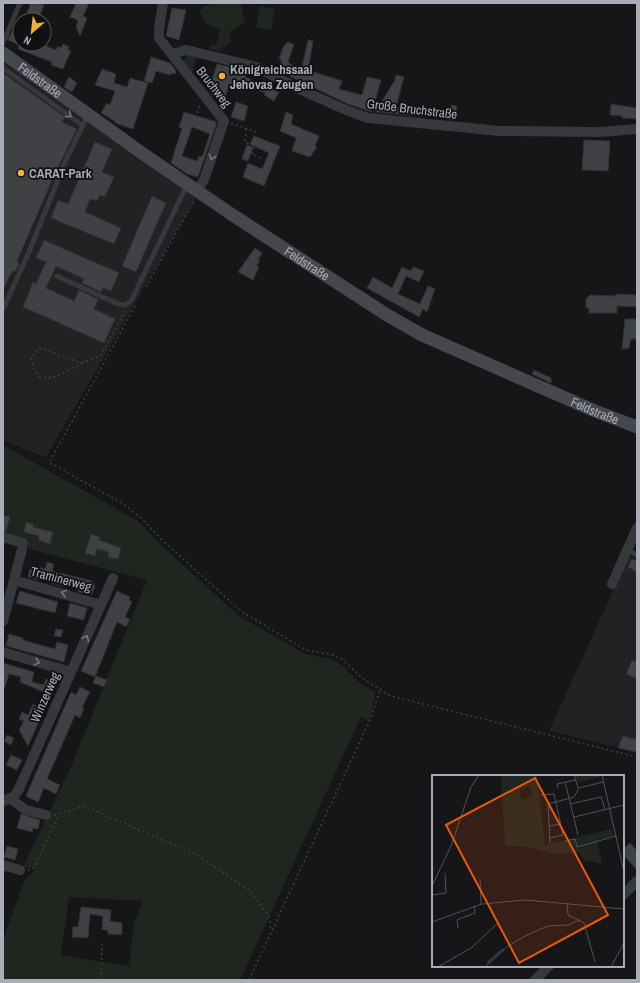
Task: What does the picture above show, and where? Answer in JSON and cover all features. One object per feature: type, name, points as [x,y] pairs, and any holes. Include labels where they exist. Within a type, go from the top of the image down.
[{"type":"street","name":"Bruchweg","points":[[163,3],[159,29],[160,38],[221,118],[204,180],[193,191]]},
{"type":"street","name":"Große Bruchstraße","points":[[173,54],[186,50],[256,67],[299,89],[368,118],[500,131],[600,132],[637,129]]},
{"type":"street","name":"Feldstraße","points":[[3,53],[85,120],[337,284],[414,331],[595,411],[637,427]]},
{"type":"street","points":[[612,584],[637,528]]},
{"type":"street","name":"Traminerweg","points":[[3,537],[22,546],[3,621]]},
{"type":"street","name":"Winzerweg","points":[[46,816],[26,810],[7,800],[18,791],[114,578]]},
{"type":"street","name":"Traminerweg","points":[[14,580],[101,604]]},
{"type":"street","points":[[3,652],[71,672]]},
{"type":"street","points":[[3,865],[20,870]]},
{"type":"street","points":[[624,894],[637,881]]},
{"type":"street","points":[[534,980],[548,967]]},
{"type":"lane","points":[[3,42],[20,3]]},
{"type":"lane","points":[[3,68],[85,120],[3,309]]},
{"type":"lane","points":[[58,276],[118,304],[125,305],[131,301],[193,191]]},
{"type":"lane","points":[[627,550],[637,555]]},
{"type":"path","points":[[221,118],[256,132]]},
{"type":"path","points":[[246,129],[245,142],[255,146],[252,154],[261,158]]},
{"type":"path","points":[[143,292],[193,191]]},
{"type":"path","points":[[82,363],[40,348],[31,358],[34,370],[40,377],[53,378],[101,355],[131,301]]},
{"type":"path","points":[[136,305],[49,463],[63,469],[122,503],[141,518],[242,612],[306,650],[333,655],[343,660],[363,679],[391,696],[637,757]]},
{"type":"path","points":[[249,980],[370,720],[380,690]]},
{"type":"path","points":[[46,816],[59,815],[84,806],[199,856],[249,890],[269,916],[271,932]]},
{"type":"path","points":[[20,870],[34,868],[59,815]]},
{"type":"path","points":[[101,980],[102,944]]},
{"type":"shaded area","points":[[211,3],[241,3],[245,23],[230,32],[231,42],[220,51],[211,49],[209,45],[216,45],[220,30],[207,24],[199,12],[204,6],[210,5]]},
{"type":"shaded area","points":[[260,6],[275,9],[271,30],[256,27]]},
{"type":"shaded area","points":[[188,55],[197,56],[192,74],[183,61]]},
{"type":"shaded area","points":[[3,60],[196,198],[46,457],[3,441]]},
{"type":"shaded area","points":[[3,445],[138,521],[162,546],[239,616],[305,654],[332,659],[341,664],[360,683],[375,692],[370,720],[361,717],[240,980],[3,980],[3,939],[24,882],[36,868],[23,867],[70,769],[147,580],[3,542]],"holes":[[[69,897],[143,901],[134,923],[129,966],[61,955]]]},
{"type":"shaded area","points":[[629,556],[637,560],[637,752],[549,731]]},
{"type":"building","points":[[31,3],[44,5],[41,12],[27,12]]},
{"type":"building","points":[[76,3],[89,3],[83,16],[87,18],[80,36],[76,27],[78,20],[70,17]]},
{"type":"building","points":[[172,8],[186,10],[179,40],[166,36]]},
{"type":"building","points":[[12,31],[12,42],[8,40]]},
{"type":"building","points":[[308,40],[313,41],[309,64],[312,65],[311,71],[342,81],[339,89],[362,95],[367,77],[381,80],[372,112],[348,104],[277,70],[282,61],[279,59],[284,45],[286,45],[287,42],[294,44],[288,62],[301,71]]},
{"type":"building","points":[[63,44],[69,47],[68,50],[71,51],[63,69],[51,65],[52,62],[26,52],[52,52],[52,48],[56,50],[58,46],[61,48]]},
{"type":"building","points":[[151,57],[170,63],[176,71],[175,74],[171,73],[170,75],[156,71],[152,83],[144,81]]},
{"type":"building","points":[[217,64],[246,71],[245,77],[279,92],[274,101],[264,95],[265,93],[243,84],[242,87],[229,84],[225,99],[212,95],[210,93],[213,84],[211,83]]},
{"type":"building","points":[[102,69],[116,74],[114,83],[127,87],[130,78],[148,83],[133,129],[115,123],[116,122],[101,113],[107,103],[110,105],[115,91],[95,85]]},
{"type":"building","name":"CARAT-Park","points":[[3,73],[65,117],[62,122],[77,129],[53,178],[17,261],[19,264],[16,271],[13,271],[9,277],[3,291]]},
{"type":"building","points":[[396,75],[404,77],[396,107],[420,110],[419,116],[375,112],[395,80]]},
{"type":"building","points":[[69,77],[77,83],[72,92],[64,87]]},
{"type":"building","points":[[236,102],[248,106],[244,121],[231,117]]},
{"type":"building","points":[[611,104],[637,108],[637,119],[622,118],[622,116],[610,115]]},
{"type":"building","points":[[451,105],[457,106],[455,120],[449,119],[449,116],[447,115],[448,108],[451,109]]},
{"type":"building","points":[[184,112],[217,122],[198,177],[187,174],[171,163],[182,128],[179,127]],"holes":[[[192,127],[210,134],[202,157],[199,156],[197,161],[182,156]]]},
{"type":"building","points":[[286,112],[293,115],[291,124],[319,136],[315,146],[317,147],[310,157],[292,151],[296,138],[280,131]]},
{"type":"building","points":[[254,136],[280,146],[264,186],[243,177],[248,163],[262,169],[269,153],[250,144]]},
{"type":"building","points":[[584,140],[610,141],[608,171],[582,170]]},
{"type":"building","points":[[95,142],[112,149],[102,172],[114,177],[105,197],[100,195],[97,201],[90,199],[85,212],[121,228],[114,244],[51,218],[58,200],[68,204]]},
{"type":"building","points":[[247,145],[253,147],[248,161],[242,159]]},
{"type":"building","points":[[152,196],[166,203],[136,272],[122,266]]},
{"type":"building","points":[[44,240],[119,273],[111,291],[103,288],[101,292],[82,283],[84,279],[56,266],[46,288],[74,301],[79,290],[98,299],[94,309],[115,319],[104,343],[23,307],[33,282],[36,284],[46,262],[36,258]]},
{"type":"building","points":[[255,248],[262,253],[258,260],[260,261],[256,266],[259,267],[253,280],[238,272]]},
{"type":"building","points":[[402,267],[411,271],[413,267],[424,271],[419,282],[406,276],[398,294],[420,304],[428,286],[435,289],[427,312],[423,309],[419,317],[367,288],[373,277],[392,288]]},
{"type":"building","points":[[616,294],[637,295],[637,307],[617,306],[617,313],[589,313],[589,308],[586,308],[586,299],[590,295],[615,296]]},
{"type":"building","points":[[625,319],[637,319],[637,339],[631,339],[629,348],[622,349]]},
{"type":"building","points":[[534,370],[551,378],[551,383],[532,374]]},
{"type":"building","points":[[3,515],[10,517],[6,531],[3,531]]},
{"type":"building","points":[[26,522],[33,524],[33,527],[53,532],[50,544],[38,540],[39,536],[24,532]]},
{"type":"building","points":[[91,534],[100,537],[99,540],[121,548],[118,559],[108,557],[109,552],[97,549],[95,556],[85,553]]},
{"type":"building","points":[[632,559],[637,561],[637,572],[628,567]]},
{"type":"building","points":[[47,562],[54,564],[52,571],[92,581],[95,586],[92,594],[78,592],[79,588],[51,583],[52,579],[39,576],[38,580],[28,577],[31,565],[45,569]]},
{"type":"building","points":[[20,591],[58,602],[55,613],[16,603]]},
{"type":"building","points":[[117,591],[130,597],[129,600],[132,602],[125,617],[130,619],[126,627],[117,622],[95,677],[81,671]]},
{"type":"building","points":[[70,603],[87,608],[84,620],[67,616]]},
{"type":"building","points":[[56,629],[63,630],[61,637],[54,636]]},
{"type":"building","points":[[9,634],[23,638],[23,640],[55,649],[57,642],[68,645],[64,662],[6,646]]},
{"type":"building","points":[[632,660],[637,662],[637,679],[626,674]]},
{"type":"building","points":[[3,663],[34,672],[32,682],[44,685],[46,679],[56,683],[51,695],[20,682],[21,677],[9,674],[5,687],[3,687]]},
{"type":"building","points":[[96,676],[107,680],[104,687],[93,683]]},
{"type":"building","points":[[80,687],[90,692],[82,707],[84,708],[80,718],[75,715],[47,779],[60,785],[56,794],[44,788],[38,802],[26,796],[71,692],[76,695]]},
{"type":"building","points":[[33,704],[44,710],[28,746],[19,730],[24,721],[19,719],[22,712],[28,715]]},
{"type":"building","points":[[7,735],[14,738],[11,745],[4,741]]},
{"type":"building","points":[[623,736],[637,740],[637,752],[618,748]]},
{"type":"building","points":[[11,755],[22,760],[17,770],[6,765]]},
{"type":"building","points":[[21,814],[40,820],[38,829],[33,828],[32,832],[17,828]]},
{"type":"building","points":[[630,843],[637,851],[637,870],[624,856],[624,848]]},
{"type":"building","points":[[7,846],[18,849],[15,860],[4,857]]},
{"type":"building","points":[[81,907],[111,910],[110,921],[122,923],[122,934],[108,934],[108,931],[102,929],[103,916],[90,914],[88,938],[72,937],[73,927],[78,927]]},
{"type":"place","name":"Königreichssaal Jehovas Zeugen","points":[[222,76]]},
{"type":"place","name":"CARAT-Park","points":[[21,173]]}]
